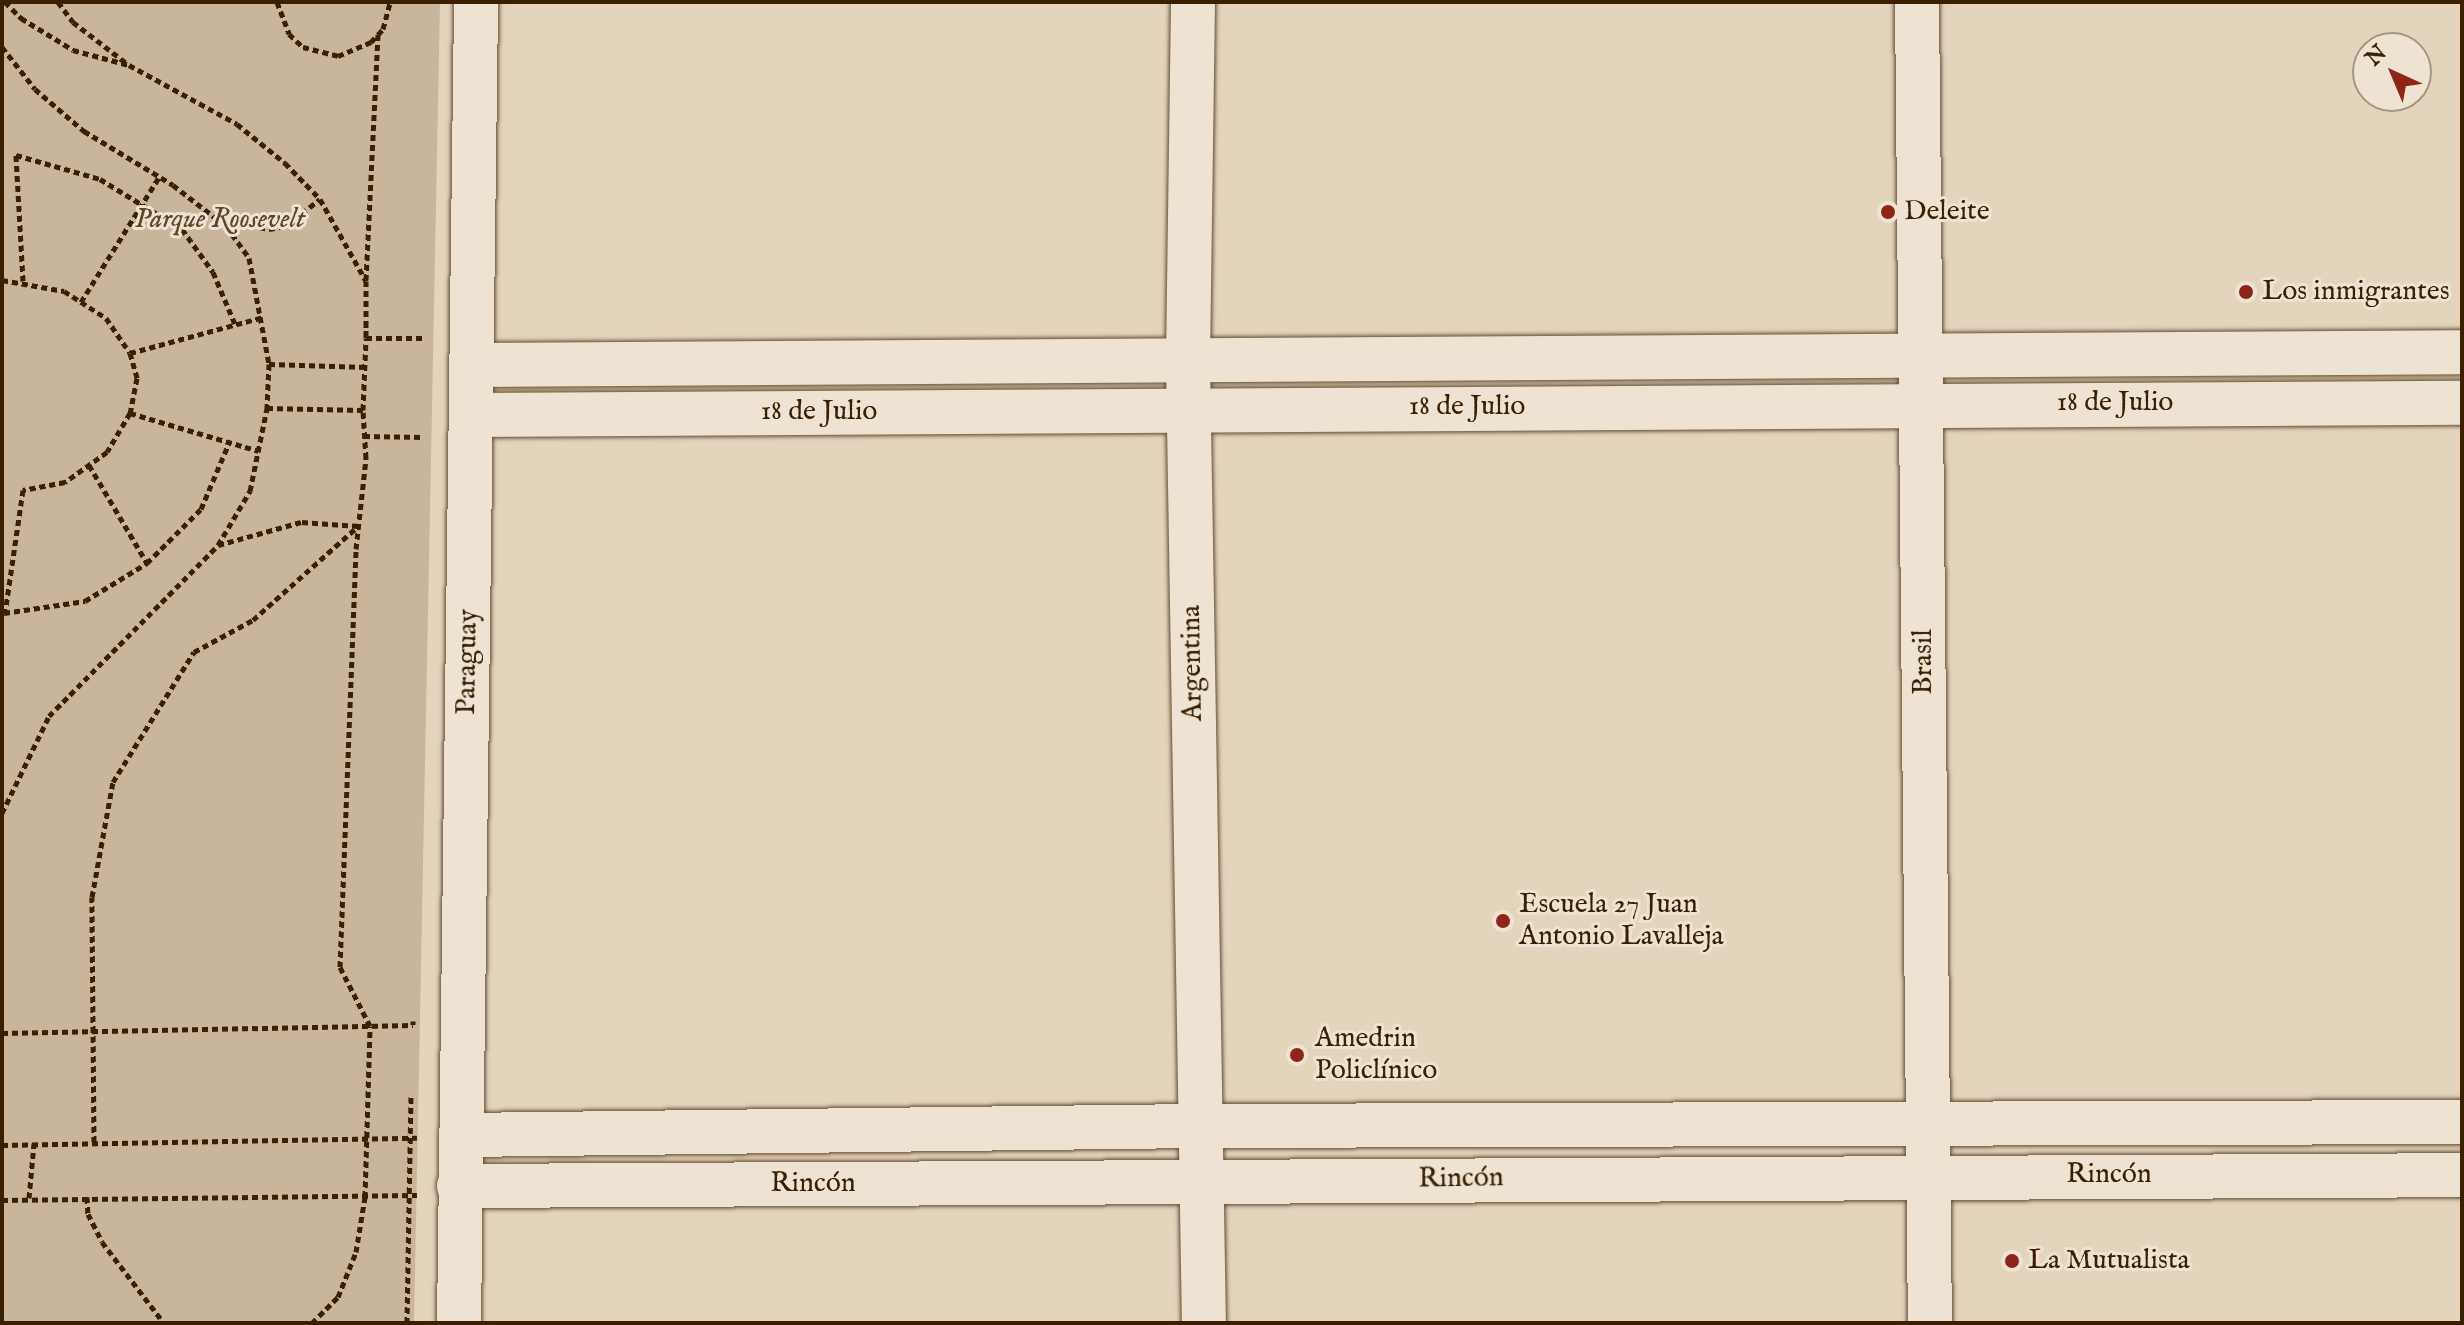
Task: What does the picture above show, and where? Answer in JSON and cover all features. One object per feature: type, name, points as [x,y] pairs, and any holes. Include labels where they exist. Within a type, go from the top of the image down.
[{"type":"street","name":"Paraguay","points":[[459,1323],[475,365],[476,2]]},
{"type":"street","name":"Argentina","points":[[1193,2],[1188,363],[1204,1323]]},
{"type":"street","name":"Brasil","points":[[1917,2],[1923,404],[1926,1175],[1930,1323]]},
{"type":"street","name":"18 de Julio","points":[[475,365],[1188,363],[2462,352]]},
{"type":"street","name":"18 de Julio","points":[[472,415],[2462,403]]},
{"type":"street","name":"Rincón","points":[[461,1135],[1199,1126],[2462,1122]]},
{"type":"street","name":"Rincón","points":[[459,1186],[1926,1175],[2462,1175]]},
{"type":"path","points":[[5,2],[21,18],[73,50],[129,65]]},
{"type":"path","points":[[58,2],[73,22],[129,65],[237,124],[320,199],[366,281]]},
{"type":"path","points":[[277,2],[289,34],[319,54],[355,52],[378,34]]},
{"type":"path","points":[[312,1323],[338,1297],[356,1252],[365,1197],[370,1026],[340,967],[378,34],[390,2]]},
{"type":"path","points":[[2,47],[35,89],[84,131],[159,177],[216,218],[249,258],[263,317],[269,364],[267,408],[250,491],[218,545],[49,716],[2,813]]},
{"type":"path","points":[[23,281],[16,155],[100,179],[144,203],[182,229],[213,272],[235,324]]},
{"type":"path","points":[[81,302],[159,177]]},
{"type":"path","points":[[216,218],[269,229],[286,226],[320,199]]},
{"type":"path","points":[[2,280],[23,281],[64,291],[106,318],[130,353],[137,378],[130,413],[107,452],[65,482],[23,490],[4,613],[85,601],[147,563],[201,509],[229,443]]},
{"type":"path","points":[[130,353],[263,317]]},
{"type":"path","points":[[366,338],[431,339]]},
{"type":"path","points":[[269,364],[366,367]]},
{"type":"path","points":[[267,408],[363,410]]},
{"type":"path","points":[[130,413],[259,451]]},
{"type":"path","points":[[364,436],[429,437],[429,423]]},
{"type":"path","points":[[89,465],[147,563]]},
{"type":"path","points":[[218,545],[301,522],[358,526]]},
{"type":"path","points":[[94,1142],[92,897],[113,782],[194,652],[253,620],[358,526]]},
{"type":"path","points":[[412,1039],[413,1025]]},
{"type":"path","points":[[2,1033],[370,1026]]},
{"type":"path","points":[[407,1323],[412,1082]]},
{"type":"path","points":[[2,1145],[365,1139]]},
{"type":"path","points":[[29,1198],[34,1143]]},
{"type":"path","points":[[87,1197],[88,1214],[102,1242],[164,1323]]},
{"type":"path","points":[[2,1200],[365,1197]]},
{"type":"green space","name":"Parque Roosevelt","points":[[2,2],[440,2],[414,1323],[2,1323]]},
{"type":"place","name":"Deleite","points":[[1888,212]]},
{"type":"place","name":"Los inmigrantes","points":[[2246,292]]},
{"type":"place","name":"Escuela 27 Juan Antonio Lavalleja","points":[[1503,921]]},
{"type":"place","name":"Amedrin Policlínico","points":[[1297,1055]]},
{"type":"place","name":"La Mutualista","points":[[2012,1261]]}]
